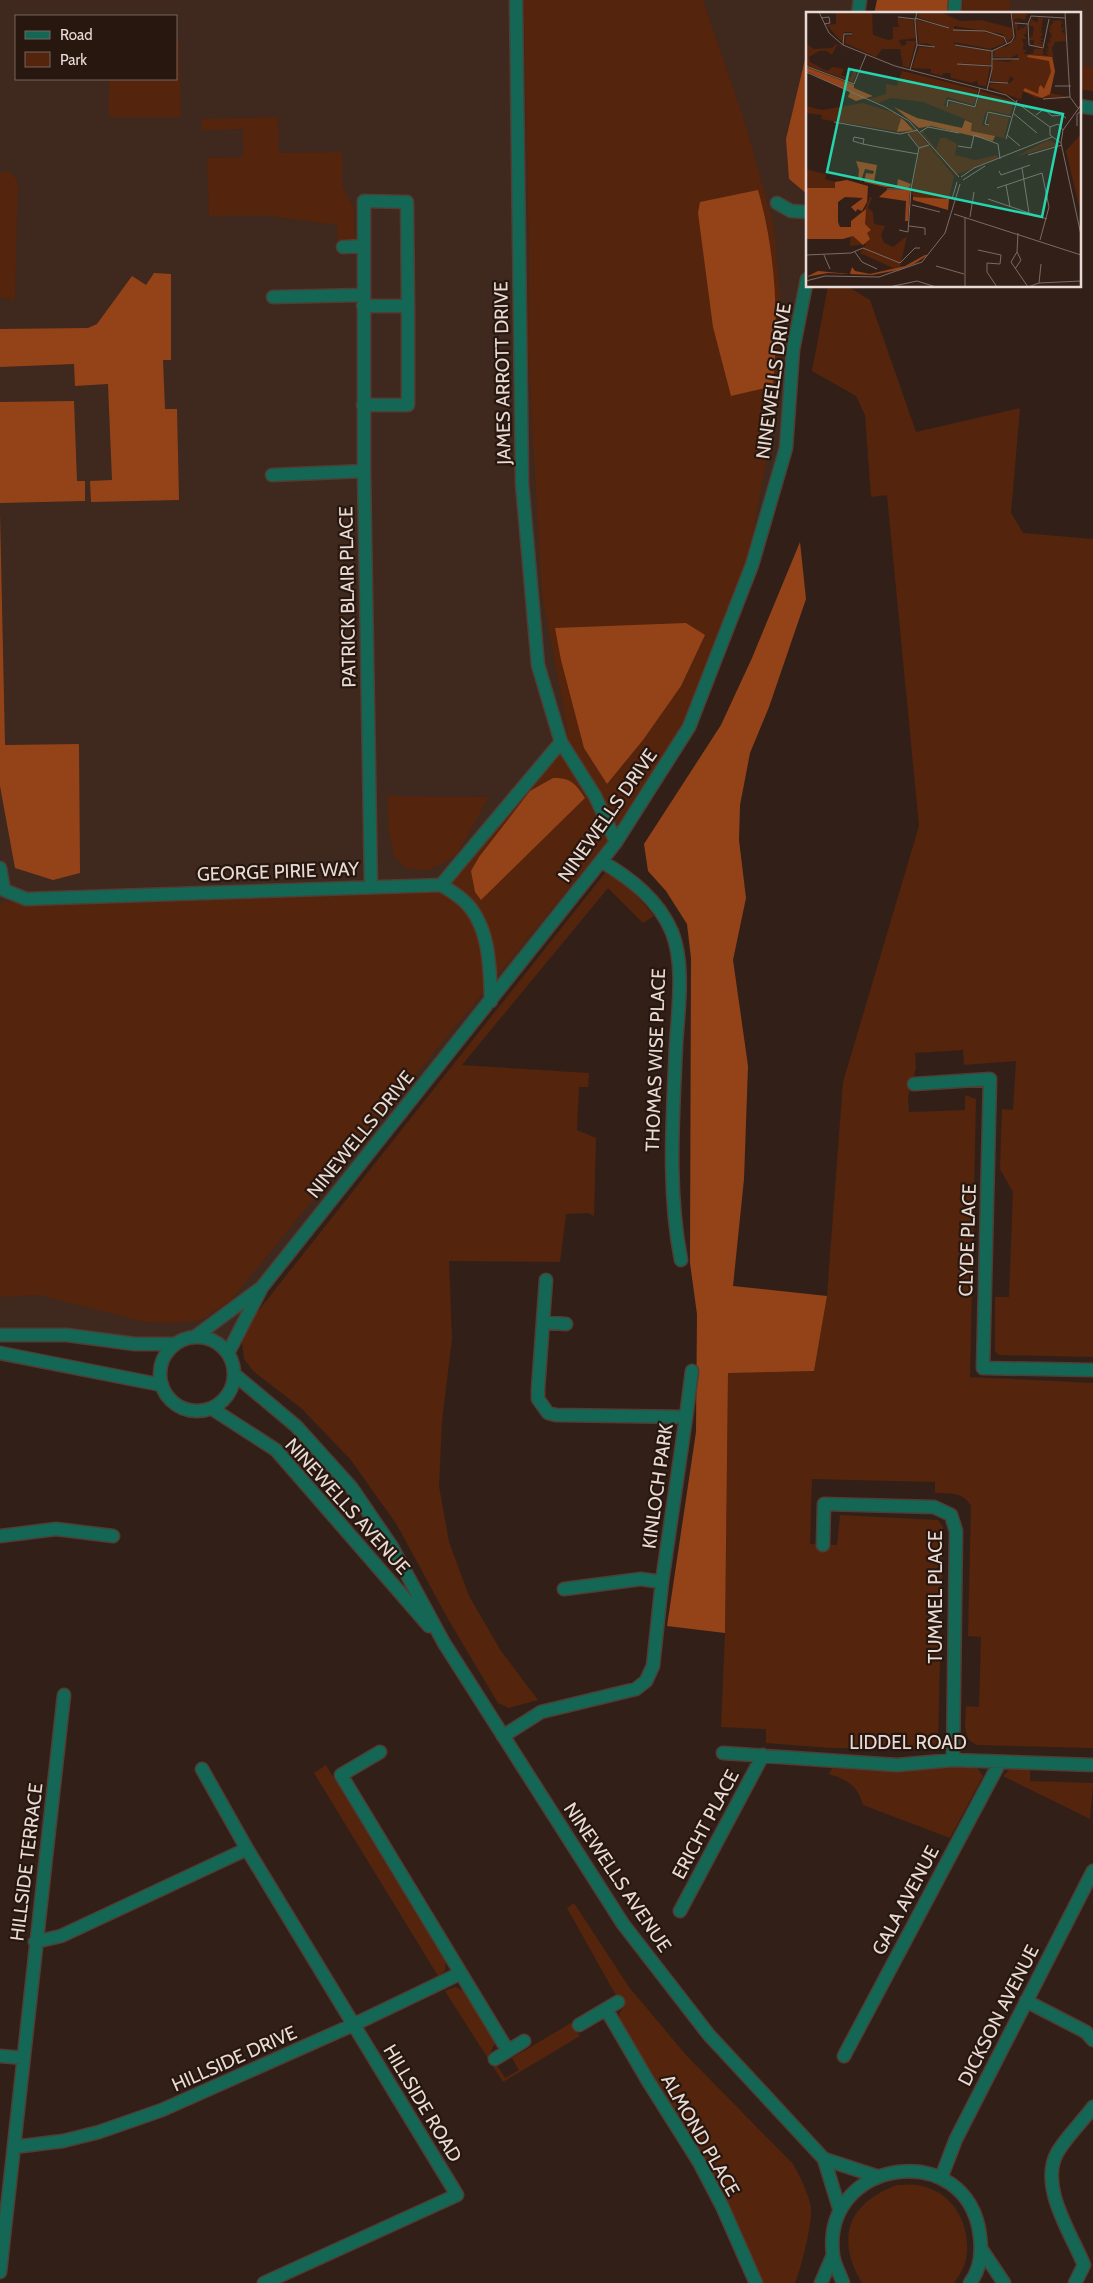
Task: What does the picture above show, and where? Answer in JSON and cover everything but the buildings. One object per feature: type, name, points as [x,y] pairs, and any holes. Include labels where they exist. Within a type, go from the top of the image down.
[{"type":"street","name":"JAMES ARROTT DRIVE","points":[[516,0],[522,482],[538,665],[561,742],[592,792],[616,842]]},
{"type":"street","points":[[1080,106],[1093,108]]},
{"type":"street","name":"PATRICK BLAIR PLACE","points":[[371,887],[363,405],[364,201],[407,202],[408,306]]},
{"type":"street","points":[[777,203],[791,211],[806,212]]},
{"type":"street","points":[[344,247],[364,246]]},
{"type":"street","name":"NINEWELLS DRIVE","points":[[228,1353],[262,1287],[601,862],[616,842],[689,727],[752,565],[786,448],[793,350],[806,284]]},
{"type":"street","points":[[273,297],[363,300],[408,306],[408,406],[363,405]]},
{"type":"street","points":[[272,475],[364,471]]},
{"type":"street","points":[[491,1001],[490,968],[486,941],[475,916],[464,900],[440,884],[561,742]]},
{"type":"street","name":"THOMAS WISE PLACE","points":[[601,862],[632,880],[656,904],[672,933],[679,972],[671,1159],[676,1237],[681,1260]]},
{"type":"street","name":"GEORGE PIRIE WAY","points":[[0,868],[2,893],[26,899],[440,884]]},
{"type":"street","name":"CLYDE PLACE","points":[[914,1084],[990,1079],[983,1368],[1093,1370]]},
{"type":"street","name":"KINLOCH PARK","points":[[503,1736],[541,1712],[636,1689],[646,1681],[653,1666],[662,1582],[686,1417],[556,1415],[548,1413],[538,1399],[546,1280]]},
{"type":"street","name":"NINEWELLS DRIVE","points":[[196,1336],[262,1287]]},
{"type":"street","points":[[543,1322],[566,1324]]},
{"type":"street","points":[[0,1335],[67,1335],[135,1344],[174,1344]]},
{"type":"street","points":[[196,1336],[208,1338],[219,1344],[228,1353],[234,1374],[228,1394],[211,1408],[202,1410],[182,1408],[166,1395],[160,1374],[161,1363],[166,1353],[174,1344],[184,1338],[196,1336]]},
{"type":"street","points":[[0,1352],[162,1385]]},
{"type":"street","points":[[686,1417],[692,1371]]},
{"type":"street","name":"NINEWELLS AVENUE","points":[[234,1374],[296,1426],[351,1487],[392,1547],[444,1643],[623,1924],[710,2035],[824,2160],[840,2211]]},
{"type":"street","name":"NINEWELLS AVENUE","points":[[211,1408],[276,1450],[444,1643]]},
{"type":"street","name":"TUMMEL PLACE","points":[[823,1545],[824,1504],[934,1508],[951,1515],[956,1531],[953,1760]]},
{"type":"street","points":[[0,1536],[56,1529],[113,1536]]},
{"type":"street","points":[[564,1589],[641,1579],[662,1582]]},
{"type":"street","name":"HILLSIDE TERRACE","points":[[0,2272],[35,1942],[64,1695]]},
{"type":"street","points":[[380,1752],[341,1775],[508,2051]]},
{"type":"street","name":"LIDDEL ROAD","points":[[723,1753],[897,1765],[953,1760],[1093,1765]]},
{"type":"street","name":"ERICHT PLACE","points":[[680,1911],[763,1755]]},
{"type":"street","name":"GALA AVENUE","points":[[844,2056],[1000,1762]]},
{"type":"street","name":"HILLSIDE ROAD","points":[[202,1770],[247,1849],[457,2195],[264,2283]]},
{"type":"street","points":[[35,1942],[61,1936],[247,1849]]},
{"type":"street","name":"DICKSON AVENUE","points":[[941,2178],[956,2139],[1093,1871]]},
{"type":"street","name":"HILLSIDE DRIVE","points":[[14,2147],[63,2141],[99,2132],[162,2110],[461,1974]]},
{"type":"street","points":[[1026,2001],[1086,2032],[1093,2040]]},
{"type":"street","points":[[579,2025],[618,2002]]},
{"type":"street","name":"ALMOND PLACE","points":[[606,2009],[648,2082],[699,2162],[722,2206],[756,2283]]},
{"type":"street","points":[[495,2059],[524,2042]]},
{"type":"street","points":[[0,2056],[23,2058]]},
{"type":"street","points":[[1075,2283],[1084,2265],[1052,2191],[1051,2171],[1058,2153],[1093,2107]]},
{"type":"street","points":[[824,2160],[876,2176]]},
{"type":"street","points":[[843,2283],[833,2255],[833,2233],[840,2211],[855,2190],[876,2176],[898,2170],[913,2170],[941,2178],[964,2196],[978,2221],[982,2250],[975,2277],[970,2283]]},
{"type":"street","points":[[982,2250],[1004,2283]]},
{"type":"street","points":[[821,2283],[833,2255]]},
{"type":"shaded area","points":[[0,0],[860,0],[858,12],[806,12],[806,287],[786,448],[689,727],[616,842],[330,1207],[226,1347],[196,1336],[174,1344],[0,1335],[0,896],[4,890],[0,868]]},
{"type":"shaded area","points":[[877,0],[949,0],[948,12],[874,12]]},
{"type":"shaded area","points":[[963,0],[1093,0],[1093,91],[1080,89],[1080,12],[962,12]]},
{"type":"shaded area","points":[[806,55],[806,193],[789,179],[786,139]]},
{"type":"shaded area","points":[[758,190],[769,238],[776,312],[773,386],[731,396],[713,327],[698,213],[700,202]]},
{"type":"shaded area","points":[[154,273],[171,274],[171,360],[163,360],[165,409],[177,409],[179,500],[91,502],[90,481],[112,480],[108,384],[75,386],[74,364],[0,367],[0,329],[88,328],[97,324],[132,276],[146,285]]},
{"type":"shaded area","points":[[74,401],[77,481],[85,481],[85,501],[0,503],[0,402]]},
{"type":"shaded area","points":[[0,513],[5,745],[79,744],[80,873],[53,880],[15,868],[0,786]]},
{"type":"shaded area","points":[[800,542],[806,599],[769,707],[750,753],[740,805],[739,840],[746,898],[733,960],[748,1066],[744,1179],[733,1286],[827,1296],[814,1371],[728,1373],[725,1633],[667,1626],[696,1432],[697,1314],[690,1263],[691,958],[687,924],[666,891],[648,871],[644,844],[721,725],[752,658]]},
{"type":"shaded area","points":[[686,623],[705,635],[681,686],[643,740],[607,784],[584,748],[561,660],[555,628]]},
{"type":"shaded area","points":[[553,778],[572,782],[585,798],[481,900],[475,892],[471,871],[479,857],[530,791]]},
{"type":"green space","points":[[524,0],[703,0],[746,126],[774,225],[782,317],[779,395],[747,564],[684,726],[605,844],[231,1300],[201,1320],[175,1323],[145,1322],[39,1295],[0,1297],[0,906],[3,902],[375,891],[440,893],[568,733],[542,594],[528,354],[529,260]]},
{"type":"green space","points":[[963,0],[1010,0],[1010,12],[962,12]]},
{"type":"green space","points":[[179,40],[181,117],[109,117],[109,80],[178,80]]},
{"type":"green space","points":[[1080,64],[1093,68],[1093,91],[1080,89]]},
{"type":"green space","points":[[278,117],[279,153],[342,152],[342,186],[354,208],[355,243],[338,244],[337,225],[270,216],[209,216],[207,158],[243,157],[243,129],[202,130],[201,119]]},
{"type":"green space","points":[[8,171],[18,181],[15,300],[0,298],[0,173]]},
{"type":"green space","points":[[828,288],[850,288],[870,300],[916,432],[1020,408],[1011,513],[1023,533],[1093,539],[1093,1357],[999,1355],[995,1351],[995,1297],[1009,1297],[1013,1192],[1000,1169],[1002,1109],[1013,1110],[1016,1061],[964,1065],[963,1050],[915,1053],[916,1068],[908,1097],[909,1112],[965,1110],[965,1095],[976,1099],[970,1377],[1093,1383],[1093,1748],[976,1745],[968,1739],[965,1727],[966,1706],[979,1707],[981,1637],[968,1636],[971,1506],[968,1501],[960,1496],[935,1493],[935,1482],[812,1479],[810,1544],[837,1545],[840,1515],[938,1520],[943,1527],[938,1742],[932,1747],[925,1749],[831,1748],[766,1743],[766,1729],[721,1727],[725,1633],[728,1373],[814,1371],[827,1295],[843,1082],[919,826],[887,495],[871,497],[865,415],[856,396],[812,371]]},
{"type":"green space","points":[[387,796],[489,797],[457,854],[439,866],[425,871],[406,868],[394,856],[389,831]]},
{"type":"green space","points":[[605,873],[628,885],[654,916],[643,923],[608,888],[462,1065],[589,1073],[588,1087],[579,1087],[577,1130],[596,1138],[594,1216],[588,1213],[566,1214],[560,1262],[449,1261],[452,1339],[442,1421],[439,1486],[449,1542],[469,1596],[501,1651],[538,1700],[509,1708],[498,1703],[448,1619],[397,1525],[350,1459],[301,1408],[253,1371],[244,1359],[242,1342],[247,1325]]},
{"type":"green space","points":[[326,1765],[446,1963],[445,1971],[438,1976],[314,1773]]},
{"type":"green space","points":[[976,1766],[983,1776],[950,1838],[863,1805],[855,1788],[847,1781],[829,1774],[832,1768],[898,1771]]},
{"type":"green space","points":[[1010,1769],[1030,1769],[1030,1781],[1093,1783],[1090,1819],[1003,1776]]},
{"type":"green space","points":[[574,1903],[629,1987],[686,2055],[793,2164],[801,2179],[811,2207],[806,2245],[795,2283],[762,2283],[728,2203],[706,2159],[620,2022],[619,2014],[623,2008],[567,1908]]},
{"type":"green space","points":[[455,1987],[464,1991],[495,2043],[490,2054],[505,2078],[519,2070],[512,2058],[571,2023],[580,2036],[503,2082],[445,1991]]},
{"type":"green space","points":[[897,2185],[914,2185],[929,2188],[951,2202],[958,2213],[963,2224],[967,2250],[964,2266],[954,2283],[862,2283],[849,2251],[848,2237],[851,2224],[857,2212],[867,2202]]}]
